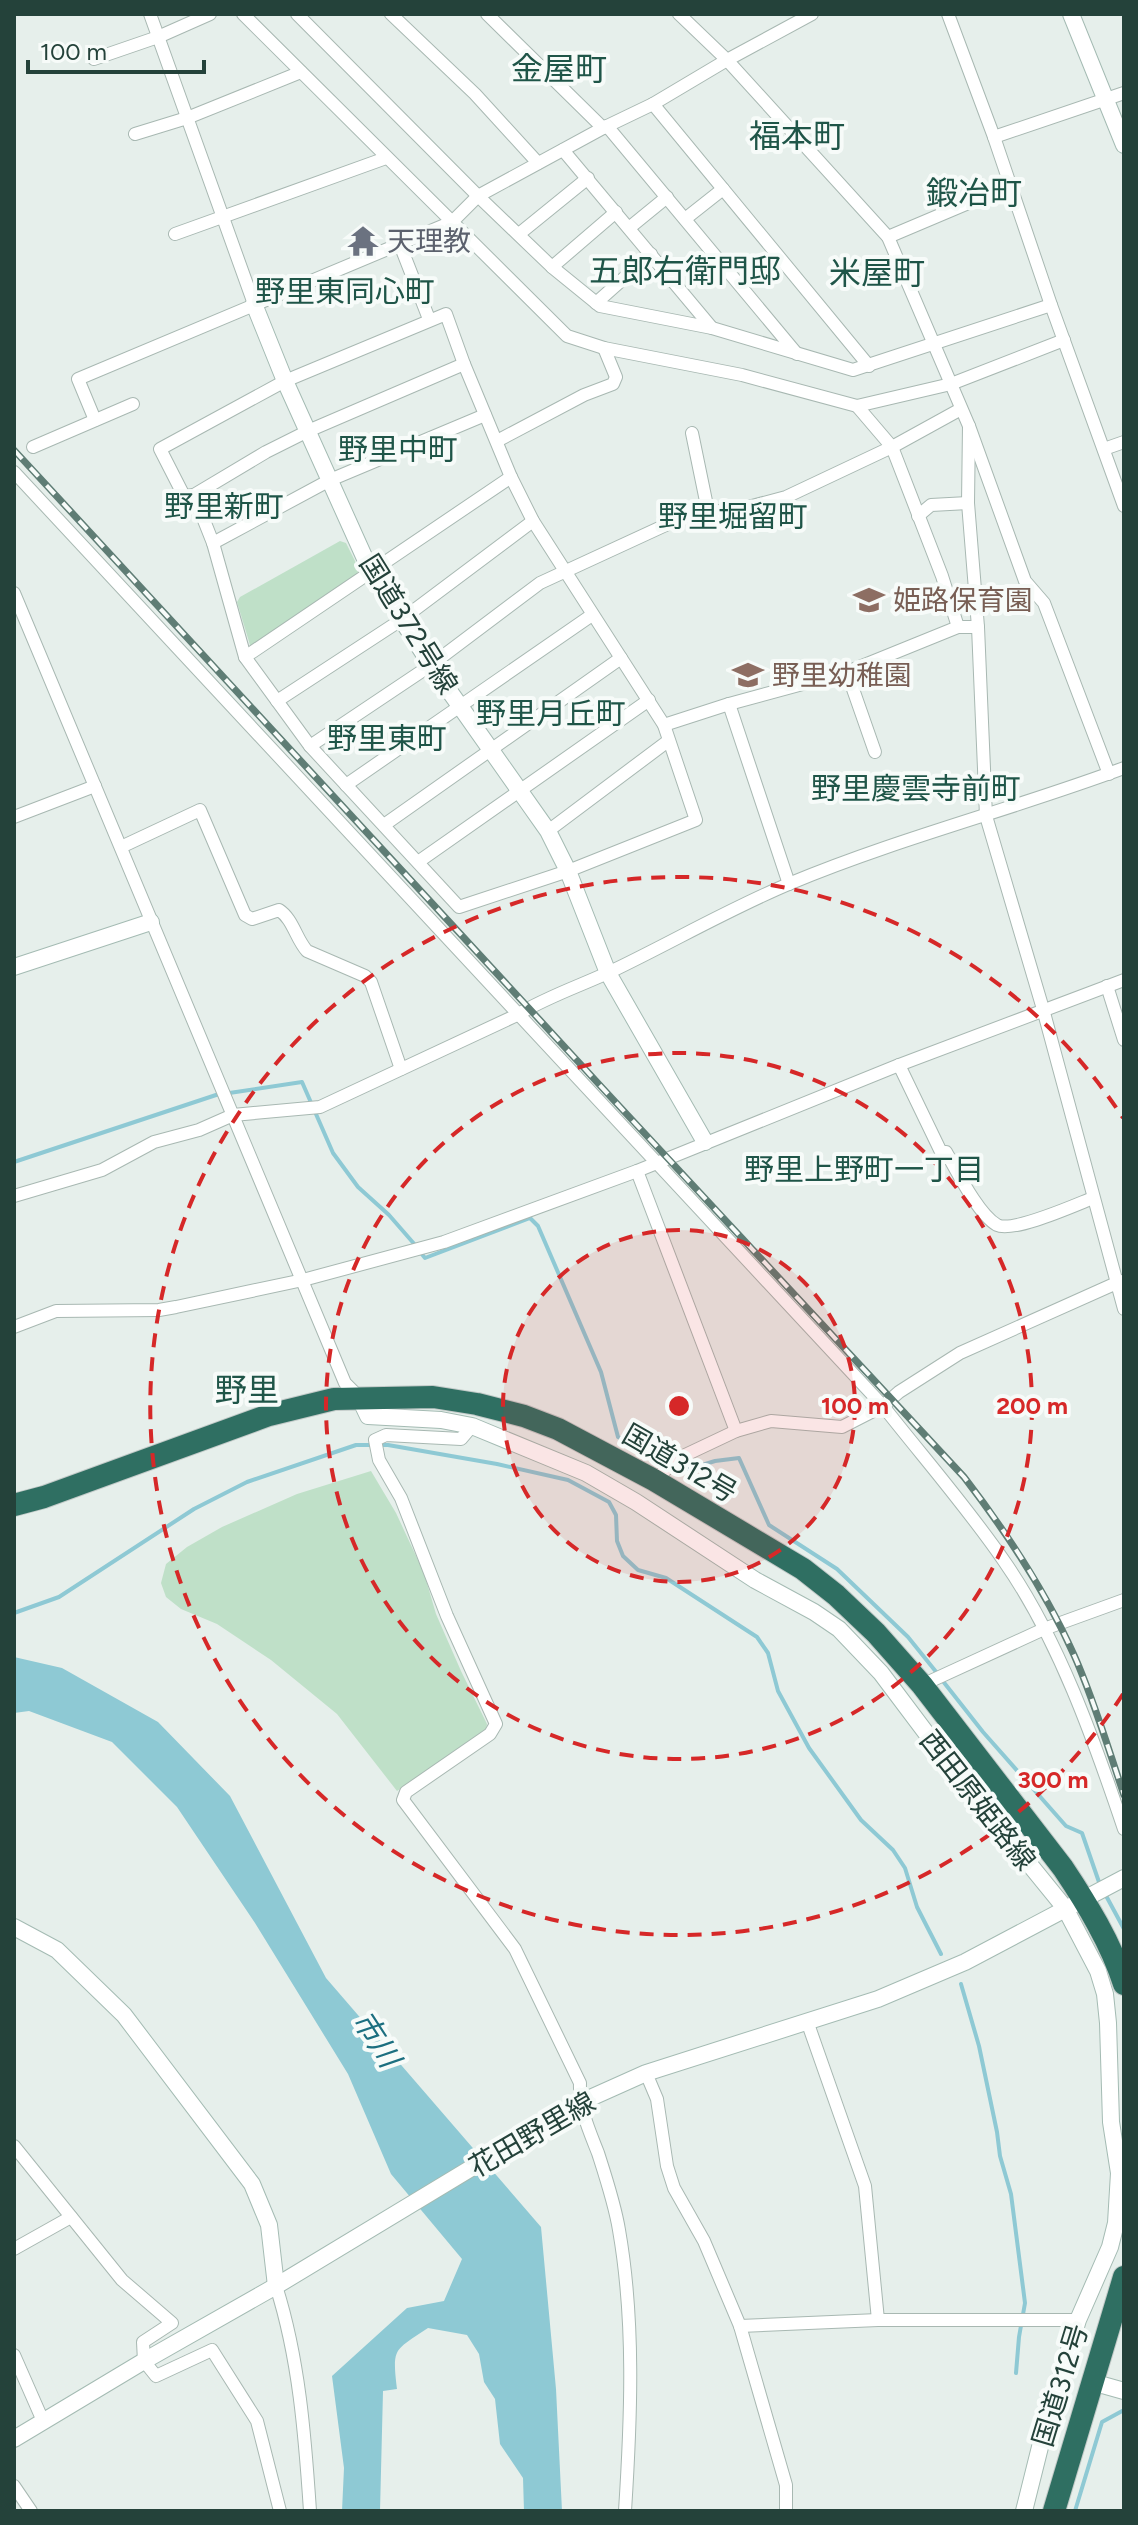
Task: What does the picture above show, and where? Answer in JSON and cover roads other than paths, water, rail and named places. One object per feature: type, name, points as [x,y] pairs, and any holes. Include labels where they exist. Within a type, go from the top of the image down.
[{"type":"highway","name":"国道312号","points":[[14,1505],[44,1497],[269,1415],[334,1399],[433,1397],[524,1416],[558,1429],[654,1480],[803,1569],[876,1633],[922,1685],[1063,1868],[1074,1903],[1118,1965],[1124,1984]]},
{"type":"highway","name":"国道312号","points":[[1054,2511],[1124,2277]]},
{"type":"main road","points":[[1071,14],[1124,145]]},
{"type":"main road","name":"国道372号線","points":[[254,304],[371,572],[431,665],[548,831],[568,871],[608,973],[705,1142]]},
{"type":"main road","points":[[14,967],[151,922]]},
{"type":"main road","name":"西田原姫路線","points":[[359,1397],[368,1416],[441,1420],[472,1426],[586,1473],[839,1629],[881,1673],[969,1790],[1074,1903],[1105,1994],[1111,2122],[1119,2173],[1116,2223],[1110,2247],[1078,2320],[1024,2511]]},
{"type":"main road","name":"花田野里線","points":[[14,2439],[283,2282],[574,2106],[646,2073],[878,1999],[965,1962],[1124,1878]]},
{"type":"main road","points":[[14,1927],[57,1950],[124,2015],[252,2184],[269,2225],[283,2282]]},
{"type":"main road","points":[[1092,2382],[1124,2391]]},
{"type":"street","points":[[150,14],[254,304]]},
{"type":"street","points":[[94,59],[158,37],[210,14]]},
{"type":"street","points":[[243,14],[567,336],[604,348],[742,375],[857,406],[951,384],[1064,340]]},
{"type":"street","points":[[297,14],[478,196],[552,267],[596,303],[712,328],[853,370],[1051,305]]},
{"type":"street","points":[[391,14],[475,94],[538,163]]},
{"type":"street","points":[[487,14],[605,127],[797,354]]},
{"type":"street","points":[[679,14],[727,60],[888,237],[969,426],[1025,581],[1044,603],[1109,774]]},
{"type":"street","points":[[95,420],[78,379],[452,222],[478,196],[653,104],[812,14]]},
{"type":"street","points":[[948,14],[1124,506]]},
{"type":"street","points":[[135,134],[187,118],[301,72]]},
{"type":"street","points":[[994,137],[1124,93]]},
{"type":"street","points":[[653,104],[869,366]]},
{"type":"street","points":[[563,150],[712,328]]},
{"type":"street","points":[[175,234],[386,158]]},
{"type":"street","points":[[519,234],[588,178]]},
{"type":"street","points":[[888,237],[1011,185]]},
{"type":"street","points":[[685,219],[723,189]]},
{"type":"street","points":[[629,228],[667,197]]},
{"type":"street","points":[[552,267],[616,212]]},
{"type":"street","points":[[399,242],[429,319]]},
{"type":"street","points":[[596,303],[651,254]]},
{"type":"street","points":[[194,495],[213,543],[245,657],[310,746],[459,907],[568,871],[696,820],[664,725],[533,521],[511,477],[446,314],[285,381],[160,449],[184,496],[194,495],[308,431],[464,364]]},
{"type":"street","points":[[497,441],[584,395],[613,384],[616,377],[604,348]]},
{"type":"street","points":[[33,447],[133,404]]},
{"type":"street","points":[[857,406],[892,447],[942,576],[958,627]]},
{"type":"street","points":[[707,506],[722,514],[786,497],[892,447],[961,409]]},
{"type":"street","points":[[213,543],[330,480],[485,415]]},
{"type":"street","points":[[969,426],[968,503],[978,627],[986,816],[1043,1009],[1093,1198],[1120,1282],[1124,1309]]},
{"type":"street","points":[[692,433],[707,506]]},
{"type":"street","points":[[1104,449],[1124,442]]},
{"type":"street","points":[[14,472],[883,1406],[1005,1562],[1044,1629],[1062,1666],[1124,1829]]},
{"type":"street","points":[[245,657],[511,477]]},
{"type":"street","points":[[918,516],[931,505],[968,503]]},
{"type":"street","points":[[310,746],[431,665],[540,583],[707,506]]},
{"type":"street","points":[[277,701],[401,620],[533,521]]},
{"type":"street","points":[[14,593],[345,1383],[359,1397]]},
{"type":"street","points":[[346,785],[592,615]]},
{"type":"street","points":[[664,725],[847,672],[958,627],[978,627]]},
{"type":"street","points":[[384,825],[621,658]]},
{"type":"street","points":[[847,672],[875,752]]},
{"type":"street","points":[[418,862],[649,700]]},
{"type":"street","points":[[729,704],[789,884]]},
{"type":"street","points":[[548,831],[668,741]]},
{"type":"street","points":[[14,1196],[102,1170],[154,1142],[199,1130],[233,1115],[320,1107],[517,1015],[536,1003],[608,973],[789,884],[910,839],[1124,768]]},
{"type":"street","points":[[14,817],[95,786]]},
{"type":"street","points":[[121,847],[200,810],[245,915],[252,919],[279,910],[285,913],[300,944],[307,951],[365,976],[371,982],[401,1069]]},
{"type":"street","points":[[14,1327],[56,1311],[159,1310],[303,1280],[444,1242],[637,1171],[899,1065],[1124,980]]},
{"type":"street","points":[[1107,986],[1124,1040]]},
{"type":"street","points":[[899,1065],[941,1152],[946,1152],[983,1211],[998,1225],[1030,1221],[1093,1198]]},
{"type":"street","points":[[637,1171],[736,1431]]},
{"type":"street","points":[[654,1480],[681,1457],[736,1431],[771,1421],[842,1427],[883,1406],[899,1392],[960,1353],[1120,1282]]},
{"type":"street","points":[[472,1426],[461,1439],[386,1435],[375,1440],[379,1460],[401,1498],[447,1616],[496,1724],[490,1734],[406,1792],[403,1800],[515,1949],[580,2083],[574,2106],[600,2160],[619,2226],[626,2275],[631,2426],[625,2511]]},
{"type":"street","points":[[922,1685],[1044,1629],[1124,1600]]},
{"type":"street","points":[[807,2021],[865,2186],[878,2320]]},
{"type":"street","points":[[646,2073],[657,2099],[667,2166],[674,2188],[704,2241],[740,2326],[786,2485],[786,2511]]},
{"type":"street","points":[[14,2146],[122,2280],[172,2323],[143,2342],[144,2361],[156,2376],[212,2350],[257,2421],[280,2511]]},
{"type":"street","points":[[14,2249],[71,2217]]},
{"type":"street","points":[[283,2282],[304,2431],[310,2511]]},
{"type":"street","points":[[740,2326],[878,2320],[1078,2320]]},
{"type":"street","points":[[14,2355],[43,2421]]},
{"type":"street","points":[[14,2486],[31,2511]]},
{"type":"water","name":"市川","points":[[14,1657],[62,1668],[158,1722],[230,1796],[326,1978],[541,2227],[556,2389],[562,2511],[524,2511],[523,2478],[500,2444],[495,2399],[484,2382],[479,2354],[467,2335],[428,2328],[398,2351],[395,2365],[397,2389],[383,2391],[380,2511],[342,2511],[344,2468],[332,2376],[407,2308],[444,2301],[462,2259],[391,2174],[348,2074],[255,1923],[177,1807],[112,1742],[29,1711],[14,1713]]},
{"type":"waterway","points":[[14,1162],[216,1095],[302,1082],[333,1153],[358,1187],[389,1215],[416,1246]]},
{"type":"waterway","points":[[421,1253],[425,1258],[530,1218],[538,1226],[601,1372],[618,1437],[683,1471],[715,1461],[739,1458],[769,1525],[837,1569],[908,1637],[937,1673]]},
{"type":"waterway","points":[[14,1613],[59,1597],[194,1509],[247,1482],[356,1445],[388,1445],[568,1480],[609,1502],[616,1515],[617,1541],[623,1556],[638,1570],[666,1578],[757,1637],[768,1653],[778,1691],[809,1748],[861,1820],[893,1850],[905,1868],[917,1907],[941,1954]]},
{"type":"waterway","points":[[942,1680],[983,1732],[1066,1826],[1082,1833],[1100,1885]]},
{"type":"waterway","points":[[1104,1892],[1124,1929]]},
{"type":"waterway","points":[[961,1984],[979,2046],[1000,2156],[1011,2194],[1025,2303],[1016,2373]]},
{"type":"waterway","points":[[1075,2511],[1102,2422],[1124,2410]]},
{"type":"railway","points":[[14,450],[964,1477],[1024,1563],[1063,1631],[1088,1689],[1124,1795]]},
{"type":"place","name":"天理教","points":[[363,241]]},
{"type":"place","name":"姫路保育園","points":[[869,600]]},
{"type":"place","name":"野里幼稚園","points":[[748,675]]},
{"type":"district","name":"金屋町","points":[[559,69]]},
{"type":"district","name":"福本町","points":[[797,136]]},
{"type":"district","name":"鍛冶町","points":[[974,193]]},
{"type":"district","name":"五郎右衛門邸","points":[[685,271]]},
{"type":"district","name":"米屋町","points":[[877,273]]},
{"type":"district","name":"野里東同心町","points":[[345,292]]},
{"type":"district","name":"野里中町","points":[[398,450]]},
{"type":"district","name":"野里新町","points":[[224,507]]},
{"type":"district","name":"野里堀留町","points":[[733,517]]},
{"type":"district","name":"野里月丘町","points":[[551,714]]},
{"type":"district","name":"野里東町","points":[[387,739]]},
{"type":"district","name":"野里慶雲寺前町","points":[[916,789]]},
{"type":"district","name":"野里上野町一丁目","points":[[864,1170]]},
{"type":"district","name":"野里","points":[[247,1390]]}]
